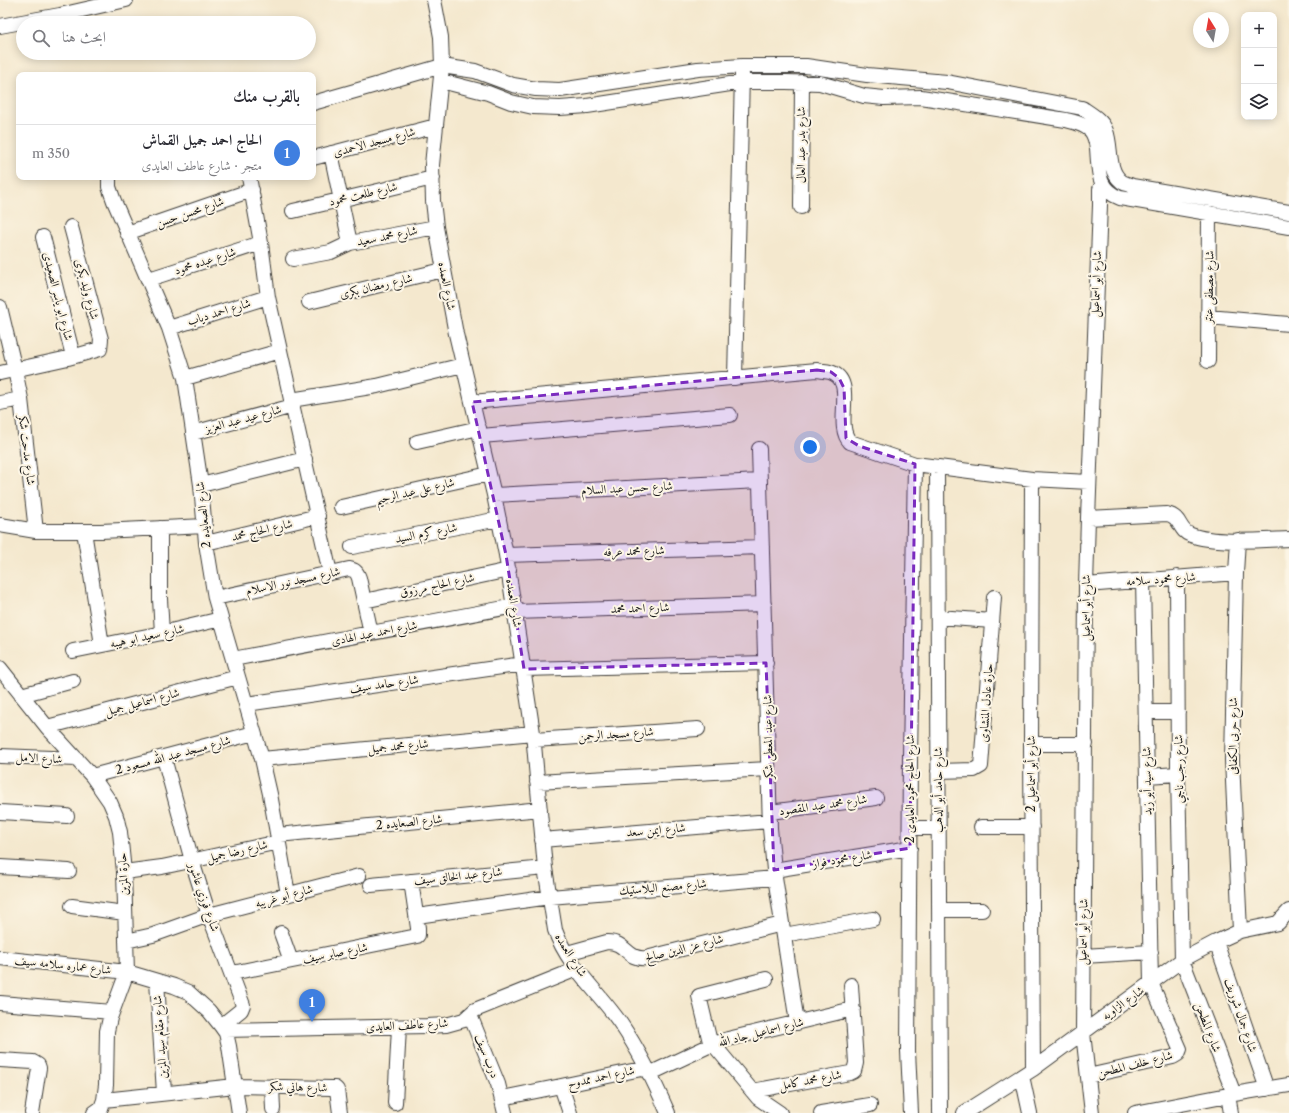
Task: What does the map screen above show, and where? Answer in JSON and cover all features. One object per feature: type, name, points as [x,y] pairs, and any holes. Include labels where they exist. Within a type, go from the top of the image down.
[{"type":"street","points":[[55,16],[126,0]]},
{"type":"street","name":"شارع العمده","points":[[434,0],[440,37],[442,66],[432,165],[436,227],[456,334],[480,432],[509,570],[534,737],[545,868],[555,930],[577,969],[621,1024],[637,1050],[668,1113]]},
{"type":"street","points":[[0,26],[16,23]]},
{"type":"street","points":[[316,102],[442,66],[475,71],[513,84],[536,89],[560,90],[698,69],[742,66],[806,66],[867,75],[947,82],[1082,108],[1100,121],[1101,135],[1114,174],[1122,182],[1132,186],[1289,212]]},
{"type":"street","points":[[735,378],[743,82],[742,66]]},
{"type":"street","points":[[441,81],[488,93],[511,102],[533,107],[560,108],[587,106],[743,82],[820,83],[864,96],[884,98],[921,97],[1074,122],[1084,125],[1091,131],[1101,135]]},
{"type":"street","name":"شارع بدر عبد العال","points":[[801,207],[802,82]]},
{"type":"street","points":[[1012,94],[1012,111]]},
{"type":"street","name":"شارع مسجد الاحمدى","points":[[316,157],[436,126]]},
{"type":"street","name":"شارع أبو اسماعيل","points":[[1092,1113],[1082,1033],[1086,744],[1086,585],[1100,189],[1102,184],[1100,177],[1101,135]]},
{"type":"street","points":[[331,153],[350,243]]},
{"type":"street","name":"شارع طلعت محمود","points":[[293,211],[432,178]]},
{"type":"street","name":"شارع الصعايده 2","points":[[109,180],[109,187],[114,201],[169,328],[185,378],[201,485],[206,543],[215,598],[262,759],[279,838],[288,894]]},
{"type":"street","points":[[251,183],[268,297],[330,573]]},
{"type":"street","name":"شارع محسن حسن","points":[[128,233],[251,183]]},
{"type":"street","points":[[1102,184],[1112,195],[1120,198],[1289,227]]},
{"type":"street","name":"شارع مصطفى عنتر","points":[[1208,361],[1209,213]]},
{"type":"street","name":"شارع وليد بكرى","points":[[71,227],[101,346],[98,350],[74,356]]},
{"type":"street","name":"شارع محمد سعيد","points":[[293,259],[331,252],[350,243],[436,227]]},
{"type":"street","name":"شارع ابو ياسر الصعيدى","points":[[43,237],[74,356]]},
{"type":"street","name":"شارع عبده محمود","points":[[149,279],[261,243]]},
{"type":"street","name":"شارع رمضان بكرى","points":[[309,302],[444,270]]},
{"type":"street","name":"شارع احمد دياب","points":[[169,328],[268,297]]},
{"type":"street","name":"شارع مدحت شكر","points":[[0,307],[16,370],[36,531]]},
{"type":"street","points":[[1208,317],[1289,324]]},
{"type":"street","points":[[185,378],[280,351]]},
{"type":"street","points":[[0,373],[74,356]]},
{"type":"street","name":"شارع عيد عبد العزيز","points":[[193,433],[292,403],[377,386],[463,365]]},
{"type":"street","points":[[472,402],[817,370],[830,372],[839,378],[844,388],[843,430],[846,438],[850,442],[859,446],[915,464],[1032,479],[1089,482]]},
{"type":"street","points":[[0,403],[20,399]]},
{"type":"street","points":[[417,442],[480,432],[730,415]]},
{"type":"street","name":"شارع عبد المعطى شكر","points":[[759,449],[770,816],[775,874],[797,1023]]},
{"type":"street","points":[[201,485],[305,459]]},
{"type":"street","name":"شارع الحاج محمود العايدى 2","points":[[911,1113],[908,1051],[915,464]]},
{"type":"street","name":"شارع حامد أبو الدهب","points":[[937,467],[940,1113]]},
{"type":"street","name":"شارع على عبد الرحيم","points":[[341,507],[489,474]]},
{"type":"street","name":"شارع أبو اسماعيل 2","points":[[1030,1113],[1028,1073],[1032,827],[1032,479]]},
{"type":"street","name":"شارع حسن عبد السلام","points":[[494,495],[759,481]]},
{"type":"street","points":[[1088,518],[1167,514],[1173,515],[1177,518],[1184,532],[1190,535],[1222,540],[1289,540]]},
{"type":"street","name":"شارع الحاج محمد","points":[[206,543],[318,516]]},
{"type":"street","name":"شارع كرم السيد","points":[[352,547],[499,519]]},
{"type":"street","points":[[0,525],[36,531],[84,531],[204,526]]},
{"type":"street","points":[[160,528],[160,600],[162,633]]},
{"type":"street","points":[[84,531],[102,645]]},
{"type":"street","name":"شارع حربى الكفافى","points":[[1238,540],[1232,760],[1240,931]]},
{"type":"street","name":"شارع محمد عرفه","points":[[506,555],[762,547]]},
{"type":"street","name":"شارع مسجد نور الاسلام","points":[[215,598],[349,569],[354,570],[358,573],[371,633]]},
{"type":"street","name":"شارع الحاج مرزوق","points":[[364,601],[509,570]]},
{"type":"street","name":"شارع محمود سلامه","points":[[1086,585],[1236,573]]},
{"type":"street","name":"شارع رجب ناجي","points":[[1177,578],[1178,774],[1182,960]]},
{"type":"street","name":"شارع سيد أبو زيد","points":[[1143,580],[1151,983]]},
{"type":"street","name":"حارة عادل المنشاوى","points":[[938,771],[974,770],[981,766],[994,596]]},
{"type":"street","name":"شارع احمد محمد","points":[[515,609],[764,604]]},
{"type":"street","name":"شارع احمد عبد الهادى","points":[[233,659],[371,633],[515,609]]},
{"type":"street","points":[[938,617],[992,621]]},
{"type":"street","name":"شارع سعيد ابو هيبه","points":[[73,651],[162,633],[221,619]]},
{"type":"street","name":"شارع حامد سيف","points":[[246,704],[523,666],[766,663]]},
{"type":"street","name":"حارة المزين","points":[[0,668],[47,727],[92,776],[110,802],[116,816],[120,832],[124,872],[127,972],[112,1012],[107,1031],[106,1085],[101,1107]]},
{"type":"street","name":"شارع اسماعيل جميل","points":[[47,727],[238,677]]},
{"type":"street","points":[[21,695],[73,681]]},
{"type":"street","points":[[1146,712],[1178,712]]},
{"type":"street","name":"شارع مسجد الرحمن","points":[[534,737],[698,729]]},
{"type":"street","name":"شارع مسجد عبد الله مسعود 2","points":[[92,776],[254,733]]},
{"type":"street","name":"شارع محمد جميل","points":[[262,759],[534,737]]},
{"type":"street","points":[[1031,744],[1086,744]]},
{"type":"street","name":"شارع الامل","points":[[0,756],[77,759]]},
{"type":"street","name":"شارع فوزي عاشور","points":[[164,758],[192,861],[209,915],[232,973],[243,1006],[241,1010],[223,1028]]},
{"type":"street","points":[[537,782],[768,769]]},
{"type":"street","points":[[1147,776],[1178,774]]},
{"type":"street","name":"شارع محمد عبد المقصود","points":[[770,816],[876,798]]},
{"type":"street","name":"شارع الصعايده 2","points":[[279,838],[540,809]]},
{"type":"street","points":[[0,812],[67,816]]},
{"type":"street","name":"شارع ايمن سعد","points":[[542,840],[770,816]]},
{"type":"street","points":[[981,827],[1032,827]]},
{"type":"street","points":[[910,828],[938,828]]},
{"type":"street","name":"شارع رضا جميل","points":[[124,872],[192,861],[279,838]]},
{"type":"street","name":"شارع محمود فواز","points":[[775,874],[910,848]]},
{"type":"street","points":[[0,867],[69,871]]},
{"type":"street","name":"شارع عبد الخالق سيف","points":[[371,885],[545,868]]},
{"type":"street","name":"شارع مصنع البلاستيك","points":[[550,897],[775,874]]},
{"type":"street","name":"شارع أبو غريبه","points":[[126,941],[153,935],[209,915],[358,876]]},
{"type":"street","name":"شارع صابر سيف","points":[[232,973],[417,936],[419,932],[411,881]]},
{"type":"street","points":[[417,916],[550,897]]},
{"type":"street","points":[[72,906],[125,913]]},
{"type":"street","points":[[939,910],[982,910]]},
{"type":"street","name":"شارع الزاويه","points":[[964,1113],[1028,1073],[1182,960],[1240,931],[1278,923],[1288,917]]},
{"type":"street","points":[[783,929],[873,919]]},
{"type":"street","name":"شارع عز الدين صالح","points":[[567,953],[607,942],[614,942],[619,944],[635,958],[646,958],[783,929]]},
{"type":"street","points":[[281,933],[291,962]]},
{"type":"street","name":"شارع جمال شوريف","points":[[1216,942],[1266,1089]]},
{"type":"street","points":[[1083,956],[1151,952]]},
{"type":"street","name":"شارع عماره سلامه سيف","points":[[0,958],[127,972],[174,986],[188,992],[209,1011],[223,1028]]},
{"type":"street","name":"شارع المطحن","points":[[1182,960],[1231,1094],[1231,1113]]},
{"type":"street","name":"شارع عاطف العايدى","points":[[223,1028],[399,1027],[446,1025],[464,1020],[475,1010],[577,969]]},
{"type":"street","points":[[766,979],[699,996],[712,1045],[758,1098],[780,1113]]},
{"type":"street","name":"شارع مقام سيد المزين","points":[[157,981],[164,1093]]},
{"type":"street","name":"شارع خلف المطحن","points":[[1088,1076],[1172,1056],[1179,1052],[1180,1046],[1151,983]]},
{"type":"street","name":"شارع محمد كامل","points":[[752,1091],[854,1071],[856,1063],[851,985]]},
{"type":"street","points":[[0,1003],[112,1012]]},
{"type":"street","name":"شارع اسماعيل جاد الله","points":[[648,1071],[728,1039],[853,1009]]},
{"type":"street","name":"درب سيف","points":[[470,1015],[498,1084],[505,1113]]},
{"type":"street","points":[[395,1103],[399,1027]]},
{"type":"street","points":[[223,1028],[229,1046],[239,1113]]},
{"type":"street","points":[[0,1060],[33,1062],[38,1065],[39,1068],[32,1113]]},
{"type":"street","name":"شارع احمد ممدوح","points":[[570,1113],[561,1086],[648,1071]]},
{"type":"street","points":[[1135,1113],[1231,1094],[1289,1085]]},
{"type":"street","name":"شارع مقام سيد المزين","points":[[101,1107],[164,1093],[235,1086]]},
{"type":"street","name":"شارع هاني شكر","points":[[235,1086],[336,1088],[340,1113]]},
{"type":"street","points":[[272,1086],[272,1109]]},
{"type":"street","points":[[502,1098],[561,1086]]},
{"type":"street","points":[[821,1113],[870,1105]]},
{"type":"highlighted area","points":[[817,370],[831,372],[839,378],[844,388],[846,438],[859,446],[915,464],[910,848],[774,870],[766,663],[524,669],[506,555],[472,402]]},
{"type":"place","name":"الحاج احمد جميل القماش","points":[[312,1022]]}]
